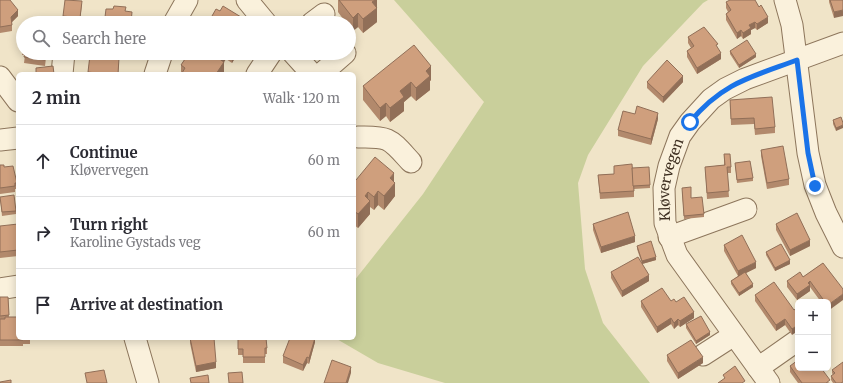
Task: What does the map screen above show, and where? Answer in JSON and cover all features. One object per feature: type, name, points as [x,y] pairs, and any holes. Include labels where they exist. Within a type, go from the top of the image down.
[{"type":"street","points":[[178,16],[187,0]]},
{"type":"street","points":[[247,0],[260,16]]},
{"type":"street","points":[[785,0],[792,25],[808,153],[815,186],[826,213],[843,247]]},
{"type":"street","name":"Kløvervegen","points":[[763,375],[677,255],[665,223],[664,188],[669,166],[680,136],[690,122],[711,99],[725,89],[745,79],[843,43]]},
{"type":"street","points":[[62,72],[63,60]]},
{"type":"street","points":[[156,72],[160,60]]},
{"type":"street","points":[[258,72],[266,60]]},
{"type":"street","points":[[299,60],[310,72]]},
{"type":"street","points":[[323,72],[337,60]]},
{"type":"street","points":[[0,76],[16,98]]},
{"type":"street","points":[[356,138],[382,136],[390,140],[412,162]]},
{"type":"street","points":[[0,140],[16,138]]},
{"type":"street","points":[[669,237],[746,209]]},
{"type":"street","points":[[0,289],[16,286]]},
{"type":"street","points":[[703,355],[734,335]]},
{"type":"street","points":[[136,340],[148,383]]},
{"type":"street","points":[[763,375],[795,343]]},
{"type":"green space","points":[[394,0],[708,0],[703,3],[643,66],[588,155],[578,183],[585,269],[603,323],[650,383],[445,383],[378,363],[338,340],[356,340],[356,278],[423,194],[484,102]]},
{"type":"building","points":[[0,0],[10,0],[18,10],[11,17],[12,25],[0,27]]},
{"type":"building","points":[[65,0],[82,1],[80,16],[63,16]]},
{"type":"building","points":[[339,0],[375,0],[372,2],[377,8],[363,19],[358,13],[355,16],[351,16]]},
{"type":"building","points":[[730,0],[755,0],[759,7],[761,5],[768,17],[757,24],[755,22],[749,25],[751,28],[743,33],[741,30],[737,33],[726,14],[731,10],[726,2]]},
{"type":"building","points":[[830,0],[843,0],[843,10],[834,12]]},
{"type":"building","points":[[114,6],[126,7],[125,11],[132,12],[132,16],[105,16],[106,9],[113,9]]},
{"type":"building","points":[[223,6],[239,16],[212,16],[216,9],[220,11]]},
{"type":"building","points":[[704,27],[718,44],[716,45],[721,53],[697,68],[687,51],[694,46],[688,37]]},
{"type":"building","points":[[747,40],[756,54],[739,65],[730,51]]},
{"type":"building","points":[[414,45],[431,66],[426,71],[430,76],[416,88],[411,82],[400,91],[404,97],[390,108],[386,103],[380,108],[363,86]]},
{"type":"building","points":[[89,60],[119,60],[118,72],[88,72]]},
{"type":"building","points":[[184,60],[221,60],[224,62],[217,72],[183,72],[185,68],[181,65]]},
{"type":"building","points":[[667,60],[683,76],[663,97],[647,82]]},
{"type":"building","points":[[53,66],[54,72],[36,72],[36,68]]},
{"type":"building","points":[[772,97],[775,127],[755,129],[754,118],[731,119],[730,100]]},
{"type":"building","points":[[637,106],[658,113],[651,139],[618,130],[623,111],[635,114]]},
{"type":"building","points":[[841,117],[843,125],[836,128],[833,120]]},
{"type":"building","points":[[783,146],[789,179],[767,183],[761,150]]},
{"type":"building","points":[[724,154],[730,154],[731,167],[727,167],[729,191],[707,193],[705,167],[725,165]]},
{"type":"building","points":[[375,157],[394,173],[390,178],[395,183],[384,196],[378,191],[374,197],[368,192],[365,196],[370,201],[358,214],[356,212],[356,180]]},
{"type":"building","points":[[750,161],[753,178],[737,180],[735,163]]},
{"type":"building","points":[[632,164],[634,191],[600,193],[598,175],[614,174],[614,166]]},
{"type":"building","points":[[0,165],[4,165],[4,167],[13,166],[16,179],[15,186],[0,188]]},
{"type":"building","points":[[649,167],[650,185],[633,186],[632,168]]},
{"type":"building","points":[[691,187],[691,198],[702,197],[704,214],[684,216],[682,188]]},
{"type":"building","points":[[14,195],[16,211],[2,212],[0,197]]},
{"type":"building","points":[[628,212],[635,236],[601,247],[593,224]]},
{"type":"building","points":[[797,213],[810,240],[790,250],[776,224]]},
{"type":"building","points":[[16,224],[16,250],[0,252],[0,226]]},
{"type":"building","points":[[742,235],[756,262],[738,271],[724,245]]},
{"type":"building","points":[[651,241],[656,257],[642,261],[637,246]]},
{"type":"building","points":[[781,244],[790,260],[775,268],[766,252]]},
{"type":"building","points":[[638,257],[649,275],[622,291],[611,272]]},
{"type":"building","points":[[823,263],[843,289],[843,294],[831,303],[831,299],[823,299],[810,281],[808,283],[810,285],[797,294],[787,281],[800,272],[803,277]]},
{"type":"building","points":[[745,272],[753,284],[739,293],[731,281]]},
{"type":"building","points":[[774,282],[794,310],[795,309],[795,327],[792,329],[785,319],[776,325],[755,295]]},
{"type":"building","points":[[662,288],[671,301],[674,299],[676,302],[684,297],[694,312],[680,321],[678,319],[674,323],[671,318],[657,327],[641,301]]},
{"type":"building","points":[[0,297],[8,297],[9,315],[0,316]]},
{"type":"building","points":[[701,316],[710,332],[696,341],[686,324]]},
{"type":"building","points":[[5,317],[16,317],[16,340],[0,340],[0,319],[5,319]]},
{"type":"building","points":[[190,340],[214,340],[216,362],[196,366]]},
{"type":"building","points":[[238,340],[266,340],[267,348],[265,348],[265,357],[243,357],[243,349],[238,349]]},
{"type":"building","points":[[289,340],[314,340],[309,358],[307,357],[303,365],[283,356]]},
{"type":"building","points":[[691,340],[703,357],[678,373],[667,355]]},
{"type":"building","points":[[332,360],[351,367],[346,383],[324,383]]},
{"type":"building","points":[[795,362],[795,371],[823,371],[830,380],[826,383],[802,383],[790,366]]},
{"type":"building","points":[[843,362],[843,382],[836,383],[831,376],[835,373],[832,370]]},
{"type":"building","points":[[735,366],[745,381],[742,383],[718,383],[725,378],[723,375]]},
{"type":"building","points":[[104,370],[107,383],[87,383],[85,373]]},
{"type":"building","points":[[242,372],[243,383],[229,383],[228,373]]},
{"type":"building","points":[[208,375],[209,383],[191,383],[190,378]]},
{"type":"building","points":[[11,380],[11,383],[0,383],[0,382]]},
{"type":"route","points":[[690,122],[711,99],[725,89],[745,79],[797,60],[808,153],[815,186]]}]
